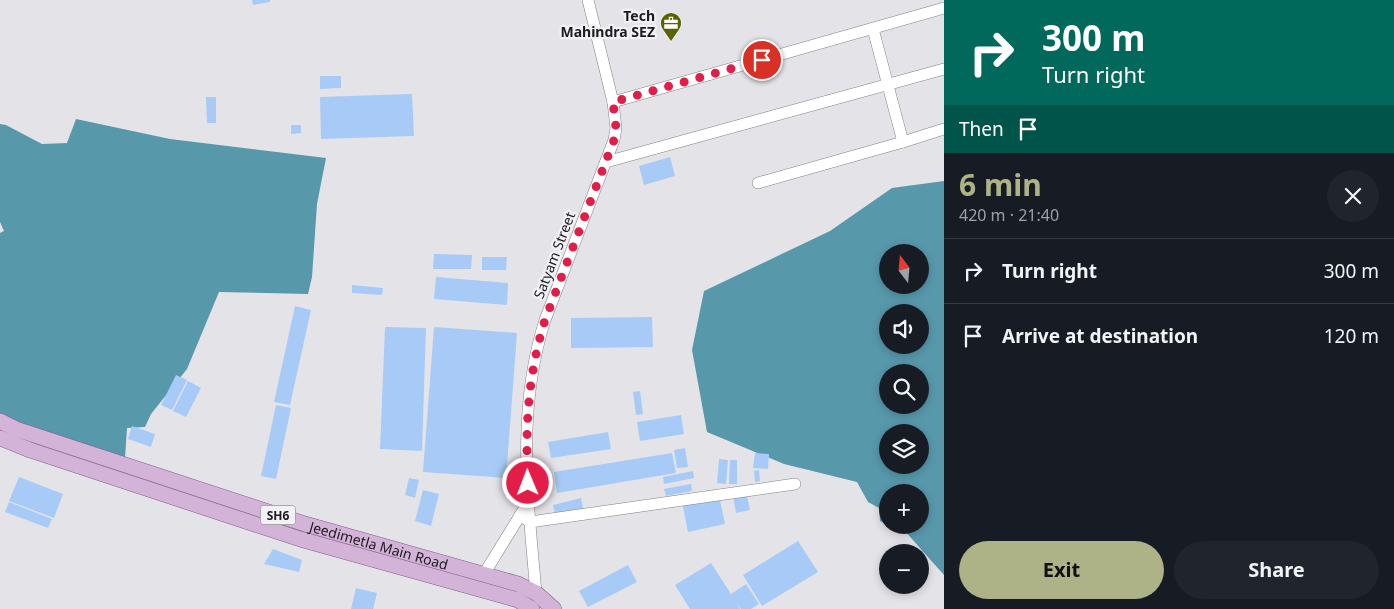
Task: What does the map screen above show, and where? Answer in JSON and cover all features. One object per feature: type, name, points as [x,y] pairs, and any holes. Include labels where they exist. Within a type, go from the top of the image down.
[{"type":"main road","name":"Jeedimetla Main Road","points":[[0,421],[16,429],[305,524],[518,584],[536,593],[554,609]]},
{"type":"main road","name":"Jeedimetla Main Road","points":[[0,438],[39,453],[300,539],[518,600],[532,609]]},
{"type":"street","name":"Satyam Street","points":[[536,593],[528,502],[529,389],[537,346],[545,320],[606,162],[616,128],[613,102],[588,0]]},
{"type":"street","points":[[613,102],[944,8]]},
{"type":"street","points":[[873,29],[903,142]]},
{"type":"street","points":[[606,162],[944,68]]},
{"type":"street","points":[[758,183],[944,129]]},
{"type":"street","points":[[520,515],[530,522],[794,484]]},
{"type":"street","points":[[484,574],[528,502]]},
{"type":"water","points":[[76,119],[170,139],[326,158],[317,204],[312,277],[308,294],[219,292],[187,369],[151,414],[145,427],[127,428],[125,458],[13,423],[0,415],[0,233],[4,231],[0,222],[0,124],[6,125],[42,144],[67,143]]},
{"type":"water","points":[[944,181],[944,575],[929,558],[929,544],[916,544],[908,534],[929,534],[929,484],[879,484],[879,508],[868,502],[857,482],[784,464],[707,432],[692,350],[704,291],[830,231],[892,188]]},
{"type":"building","points":[[252,0],[270,0],[270,2],[253,5]]},
{"type":"building","points":[[320,76],[341,76],[341,88],[320,89]]},
{"type":"building","points":[[412,94],[414,136],[321,139],[320,97]]},
{"type":"building","points":[[206,97],[216,97],[216,123],[207,123]]},
{"type":"building","points":[[291,125],[301,125],[301,133],[291,134]]},
{"type":"building","points":[[670,157],[675,176],[644,185],[639,166]]},
{"type":"building","points":[[434,254],[472,255],[471,269],[433,269]]},
{"type":"building","points":[[482,257],[507,257],[506,270],[482,270]]},
{"type":"building","points":[[436,277],[508,283],[507,305],[434,299]]},
{"type":"building","points":[[352,285],[383,288],[382,295],[352,293]]},
{"type":"building","points":[[295,306],[311,310],[290,405],[274,402]]},
{"type":"building","points":[[652,317],[653,347],[571,348],[571,318]]},
{"type":"building","points":[[385,327],[426,328],[422,451],[380,449]]},
{"type":"building","points":[[434,327],[517,333],[506,478],[423,472]]},
{"type":"building","points":[[176,375],[187,380],[172,410],[161,405]]},
{"type":"building","points":[[188,381],[201,388],[186,417],[173,411]]},
{"type":"building","points":[[640,391],[643,414],[636,415],[633,392]]},
{"type":"building","points":[[276,405],[291,408],[276,479],[261,476]]},
{"type":"building","points":[[681,415],[684,434],[640,441],[637,422]]},
{"type":"building","points":[[132,426],[155,434],[151,447],[128,439]]},
{"type":"building","points":[[608,432],[611,449],[551,458],[548,442]]},
{"type":"building","points":[[685,448],[688,467],[677,468],[674,450]]},
{"type":"building","points":[[672,453],[676,473],[557,493],[554,472]]},
{"type":"building","points":[[755,453],[769,454],[768,469],[753,468]]},
{"type":"building","points":[[719,459],[728,460],[726,484],[717,483]]},
{"type":"building","points":[[730,460],[737,460],[737,484],[729,484]]},
{"type":"building","points":[[759,470],[760,481],[755,482],[754,471]]},
{"type":"building","points":[[693,471],[694,478],[664,484],[663,477]]},
{"type":"building","points":[[19,477],[63,494],[54,518],[9,501]]},
{"type":"building","points":[[409,478],[419,480],[415,498],[405,495]]},
{"type":"building","points":[[691,484],[692,491],[666,496],[664,489]]},
{"type":"building","points":[[423,490],[439,494],[431,526],[415,521]]},
{"type":"building","points":[[746,492],[750,510],[736,513],[733,495]]},
{"type":"building","points":[[719,496],[725,524],[688,532],[682,502]]},
{"type":"building","points":[[581,498],[583,509],[555,515],[553,505]]},
{"type":"building","points":[[9,502],[52,519],[48,528],[5,512]]},
{"type":"building","points":[[798,541],[818,572],[762,606],[743,575]]},
{"type":"building","points":[[273,549],[302,560],[299,572],[264,564]]},
{"type":"building","points":[[711,563],[731,594],[746,584],[759,604],[751,609],[741,609],[736,602],[740,609],[690,609],[675,585]]},
{"type":"building","points":[[628,565],[637,582],[588,607],[579,591]]},
{"type":"building","points":[[356,588],[377,593],[373,609],[351,609]]},
{"type":"place","name":"Tech Mahindra SEZ","points":[[671,42]]},
{"type":"route","points":[[528,483],[527,426],[529,389],[537,346],[545,320],[614,140],[616,118],[613,102],[762,60]]}]
